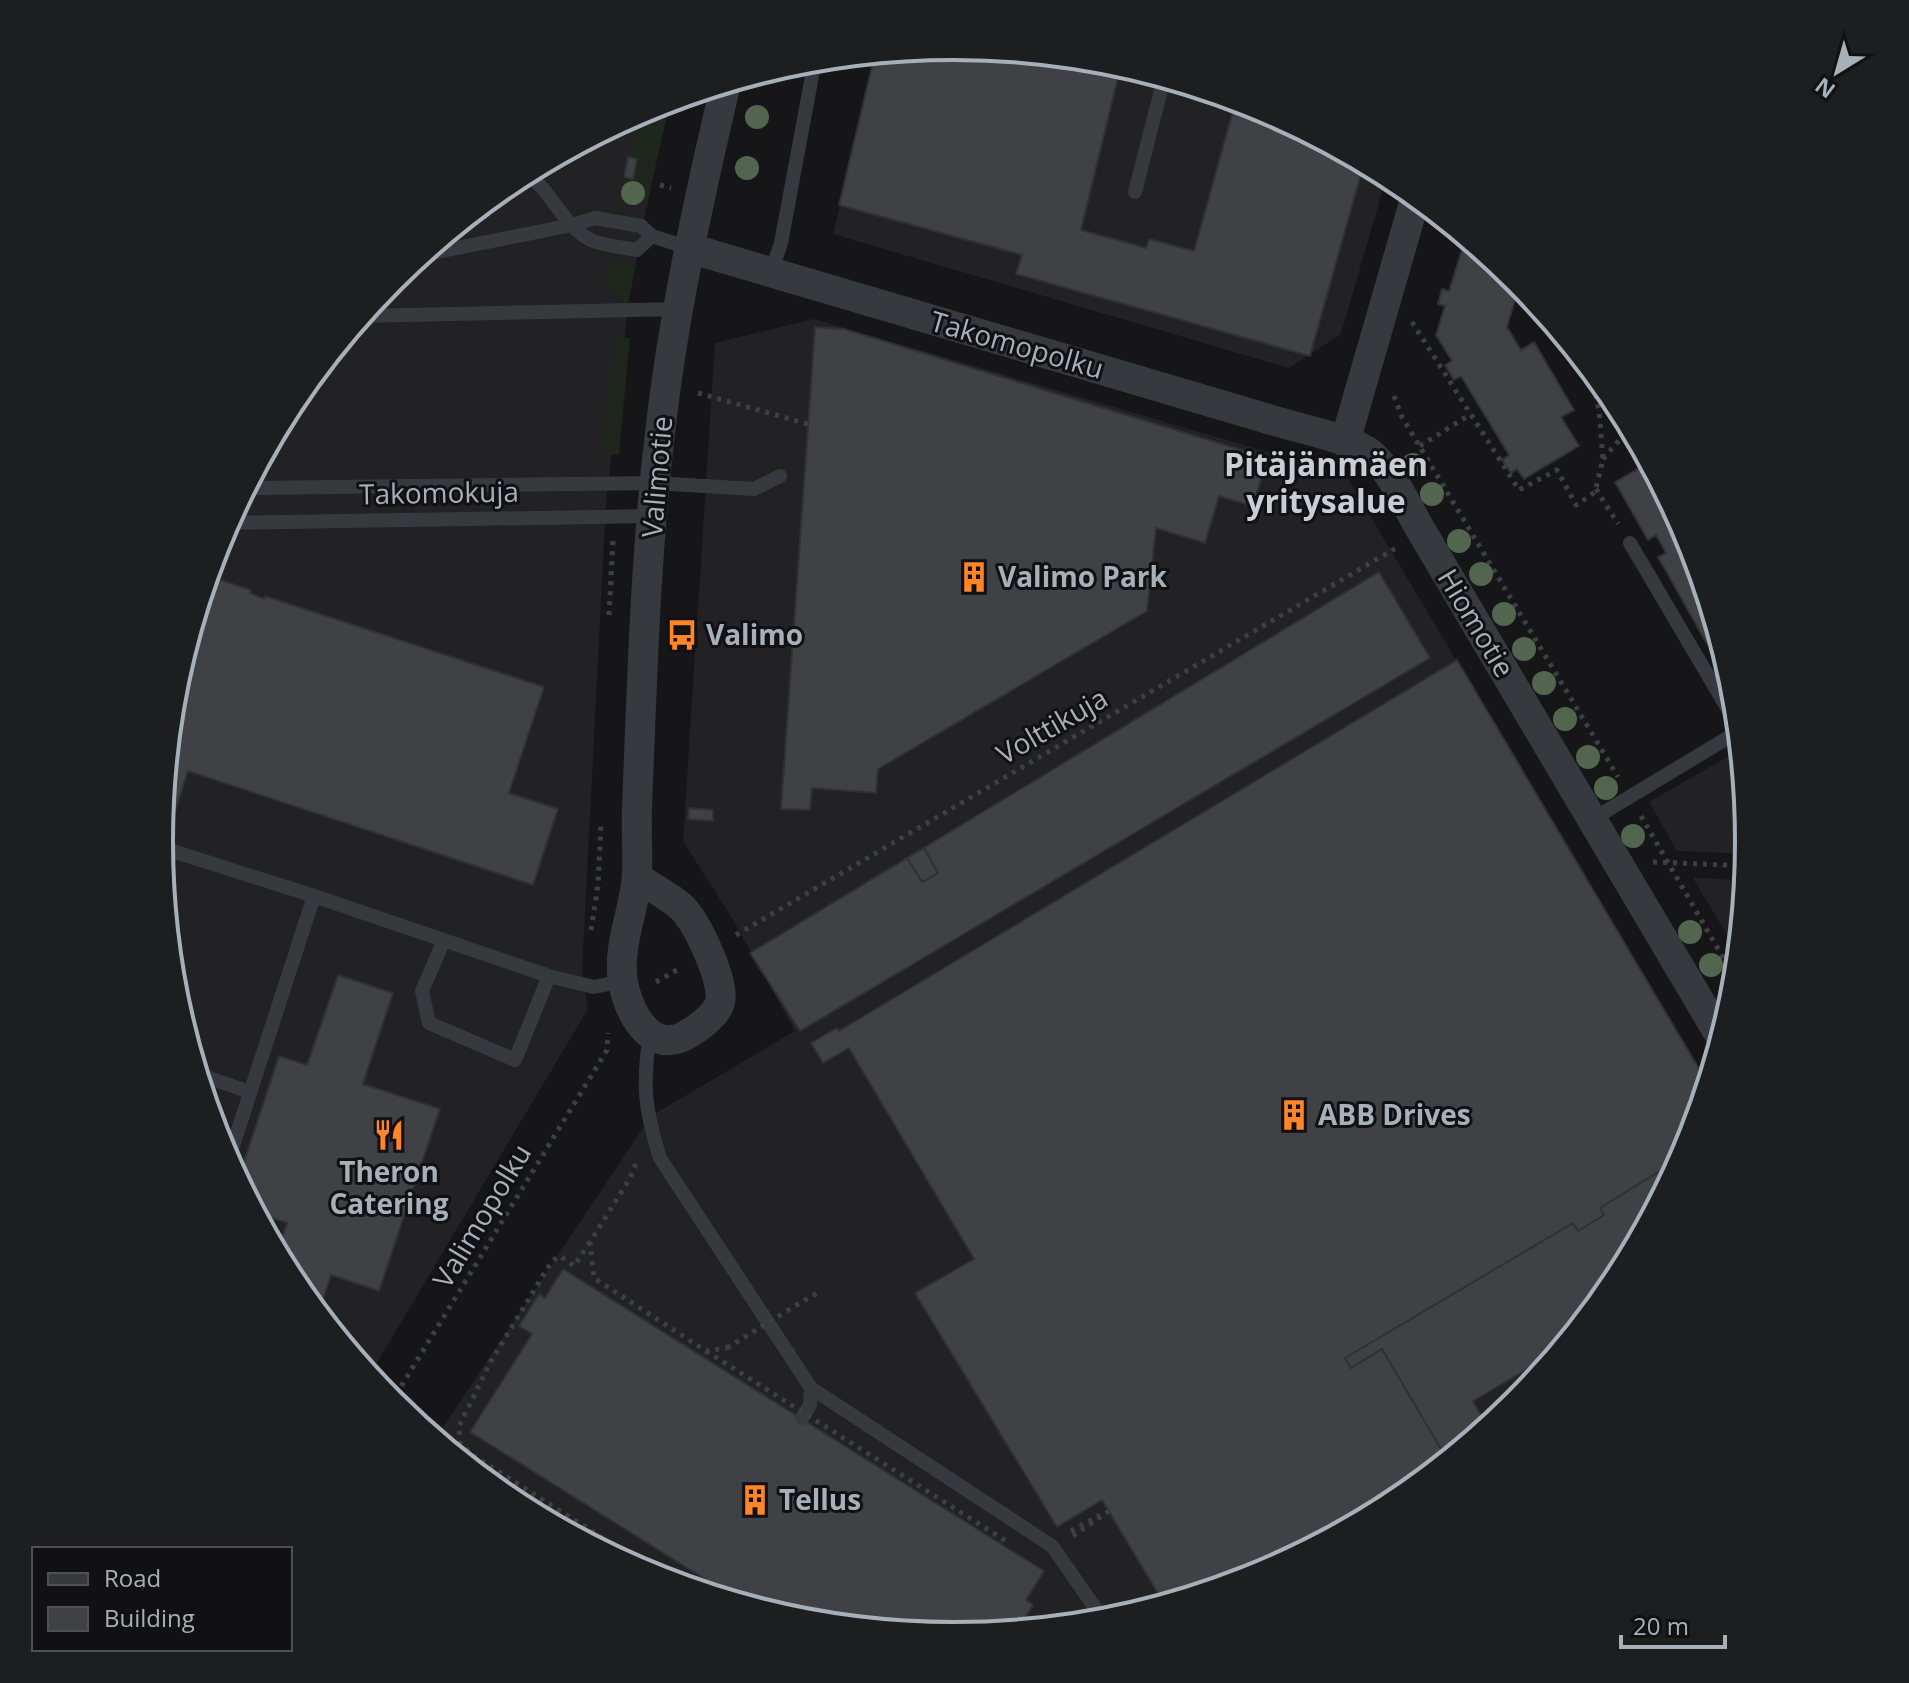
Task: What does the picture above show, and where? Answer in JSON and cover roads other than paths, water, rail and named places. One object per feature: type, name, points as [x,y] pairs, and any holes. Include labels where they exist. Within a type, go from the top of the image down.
[{"type":"street","name":"Valimotie","points":[[650,1034],[636,1019],[635,984],[622,948],[637,877],[637,811],[655,483],[678,309],[714,98]]},
{"type":"street","points":[[1345,442],[1412,209]]},
{"type":"street","name":"Takomopolku","points":[[689,248],[1345,442]]},
{"type":"street","name":"Hiomotie","points":[[1345,442],[1369,452],[1382,466],[1714,1025]]},
{"type":"street","points":[[637,877],[686,912],[709,951],[717,975],[720,1002],[711,1016],[680,1038],[665,1040],[650,1034]]},
{"type":"lane","points":[[771,273],[781,243],[813,73]]},
{"type":"lane","points":[[1135,192],[1161,88]]},
{"type":"lane","points":[[537,182],[572,225],[593,241],[637,250],[652,236]]},
{"type":"lane","points":[[445,249],[595,218],[641,226],[652,236],[689,248]]},
{"type":"lane","points":[[377,316],[678,309]]},
{"type":"lane","points":[[258,488],[655,483],[754,489],[780,476]]},
{"type":"lane","name":"Takomokuja","points":[[241,523],[653,516]]},
{"type":"lane","points":[[1630,543],[1723,703]]},
{"type":"lane","points":[[1593,819],[1729,736]]},
{"type":"lane","points":[[173,851],[549,976],[594,987],[635,984]]},
{"type":"lane","points":[[233,1144],[314,896]]},
{"type":"lane","points":[[444,940],[422,991],[429,1023],[515,1060],[549,976]]},
{"type":"lane","points":[[650,1034],[645,1070],[647,1117],[660,1158],[811,1388],[1052,1546],[1096,1610]]},
{"type":"lane","points":[[210,1078],[250,1092]]},
{"type":"lane","points":[[802,1418],[810,1405],[811,1388]]},
{"type":"place","name":"Valimo Park","points":[[974,577]]},
{"type":"place","name":"Valimo","points":[[682,635]]},
{"type":"place","name":"ABB Drives","points":[[1294,1115]]},
{"type":"place","name":"Theron Catering","points":[[389,1135]]},
{"type":"place","name":"Tellus","points":[[755,1500]]},
{"type":"district","name":"Pitäjänmäen yritysalue","points":[[1326,484]]}]
